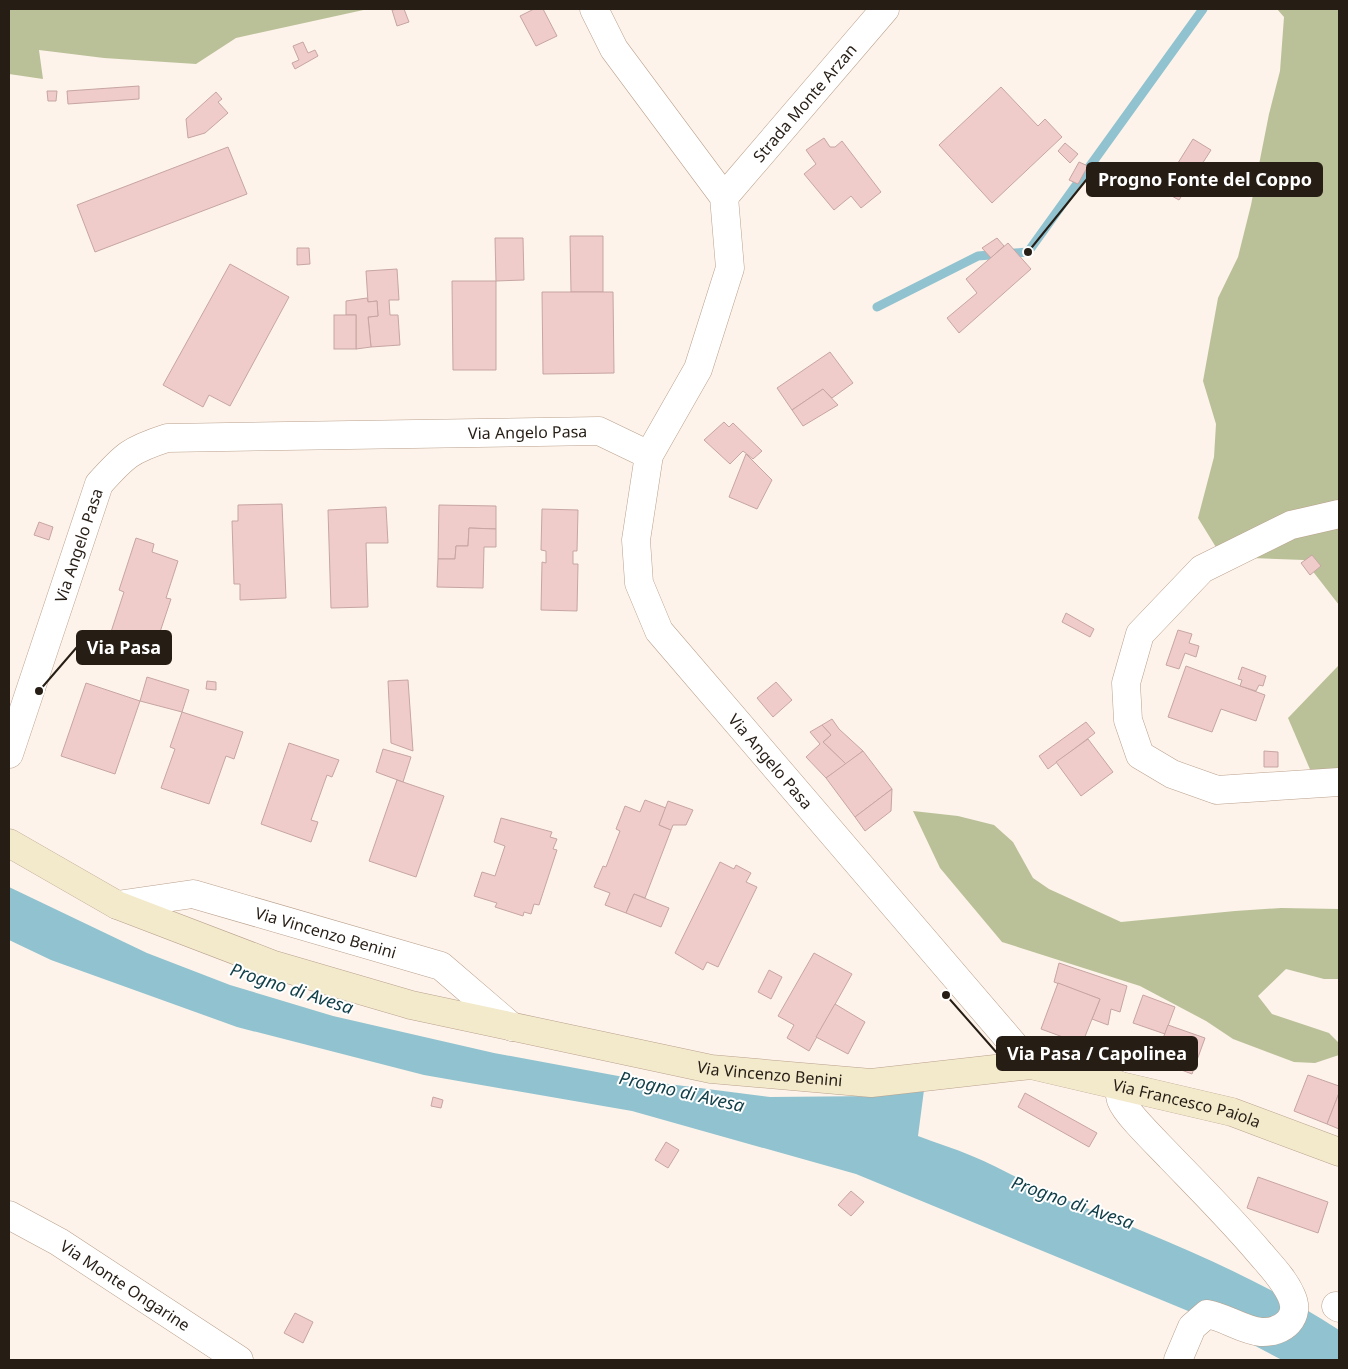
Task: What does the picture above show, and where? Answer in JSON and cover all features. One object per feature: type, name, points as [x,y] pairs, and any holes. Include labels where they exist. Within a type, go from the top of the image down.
[{"type":"street","points":[[594,9],[614,49],[724,197],[730,268],[698,368],[649,455]]},
{"type":"street","name":"Strada Monte Arzan","points":[[724,197],[885,9]]},
{"type":"street","name":"Via Angelo Pasa","points":[[9,754],[99,484],[124,456],[142,446],[167,438],[599,431],[649,455],[637,549],[639,582],[659,631],[1031,1065]]},
{"type":"street","points":[[1339,514],[1291,524],[1202,569],[1140,634],[1126,683],[1128,720],[1140,755],[1172,774],[1217,790],[1339,782]]},
{"type":"street","name":"Via Vincenzo Benini","points":[[9,843],[117,905],[274,965],[411,1005],[512,1028],[711,1069],[871,1083],[1031,1065]]},
{"type":"street","name":"Via Vincenzo Benini","points":[[117,905],[193,894],[441,966],[512,1028]]},
{"type":"street","name":"Via Francesco Paiola","points":[[1031,1065],[1232,1112],[1339,1152]]},
{"type":"street","points":[[1118,1085],[1122,1102],[1157,1144],[1224,1212],[1280,1277],[1292,1296],[1295,1310],[1292,1319],[1284,1328],[1261,1332],[1240,1326],[1222,1316],[1207,1314],[1192,1327],[1178,1360]]},
{"type":"street","name":"Via Monte Ongarine","points":[[9,1215],[59,1242],[239,1360]]},
{"type":"green space","points":[[9,9],[368,9],[236,38],[196,64],[104,58],[39,50],[43,79],[9,74]]},
{"type":"green space","points":[[1277,9],[1339,9],[1339,605],[1304,560],[1222,557],[1198,518],[1214,457],[1216,424],[1203,381],[1218,298],[1238,257],[1280,71],[1284,17]]},
{"type":"green space","points":[[1339,665],[1339,786],[1315,781],[1288,718]]},
{"type":"green space","points":[[913,811],[958,816],[994,825],[1013,842],[1033,878],[1049,889],[1121,922],[1281,908],[1339,909],[1339,979],[1324,979],[1286,969],[1258,996],[1272,1014],[1329,1033],[1339,1043],[1339,1055],[1315,1063],[1294,1062],[1233,1039],[1206,1021],[1140,986],[1002,942],[940,868]]},
{"type":"water","name":"Progno di Avesa","points":[[9,887],[147,953],[230,985],[333,1016],[494,1053],[645,1081],[770,1097],[878,1096],[924,1090],[918,1136],[982,1160],[1044,1191],[1200,1256],[1271,1290],[1339,1330],[1339,1360],[1282,1360],[1193,1313],[856,1174],[632,1111],[424,1075],[237,1027],[51,960],[9,940]]},
{"type":"building","points":[[404,9],[409,22],[397,26],[392,10]]},
{"type":"building","points":[[534,9],[543,9],[557,36],[536,46],[520,16]]},
{"type":"building","points":[[303,42],[308,53],[315,50],[318,56],[295,69],[292,63],[299,60],[293,46]]},
{"type":"building","points":[[139,86],[139,99],[68,104],[67,91]]},
{"type":"building","points":[[1001,87],[1038,126],[1045,119],[1062,137],[992,203],[939,145]]},
{"type":"building","points":[[47,91],[57,91],[56,101],[48,101]]},
{"type":"building","points":[[216,92],[222,99],[218,102],[228,113],[205,133],[188,138],[186,119]]},
{"type":"building","points":[[824,138],[830,147],[835,147],[842,141],[881,192],[861,208],[851,196],[834,210],[804,174],[816,164],[806,150]]},
{"type":"building","points":[[1193,139],[1211,150],[1179,200],[1161,190]]},
{"type":"building","points":[[1065,143],[1078,154],[1070,163],[1058,151]]},
{"type":"building","points":[[228,147],[247,194],[95,252],[77,205]]},
{"type":"building","points":[[1079,162],[1088,166],[1078,184],[1069,180]]},
{"type":"building","points":[[570,236],[603,236],[603,292],[571,292]]},
{"type":"building","points":[[495,238],[523,238],[524,280],[496,281]]},
{"type":"building","points":[[997,238],[1004,246],[991,258],[982,248]]},
{"type":"building","points":[[1008,243],[1031,269],[959,333],[947,318],[977,293],[966,279]]},
{"type":"building","points":[[297,248],[309,248],[310,264],[297,265]]},
{"type":"building","points":[[230,264],[289,297],[230,406],[209,395],[203,407],[163,385]]},
{"type":"building","points":[[397,269],[399,300],[389,300],[390,315],[398,315],[400,345],[371,347],[368,317],[378,316],[377,301],[368,302],[366,271]]},
{"type":"building","points":[[452,281],[496,281],[496,370],[453,370]]},
{"type":"building","points":[[542,292],[613,292],[614,373],[543,374]]},
{"type":"building","points":[[367,298],[368,302],[377,301],[378,316],[368,317],[371,347],[356,349],[356,315],[346,315],[346,301]]},
{"type":"building","points":[[334,315],[356,315],[356,349],[334,349]]},
{"type":"building","points":[[830,352],[853,383],[832,398],[823,389],[792,410],[777,388]]},
{"type":"building","points":[[823,389],[838,405],[803,426],[792,410]]},
{"type":"building","points":[[724,422],[729,427],[733,423],[762,451],[753,459],[743,451],[730,464],[704,440]]},
{"type":"building","points":[[746,454],[772,480],[757,509],[729,497]]},
{"type":"building","points":[[282,504],[286,598],[240,600],[240,584],[234,584],[232,521],[238,521],[238,505]]},
{"type":"building","points":[[439,505],[496,506],[496,529],[469,528],[468,546],[456,546],[455,559],[438,559]]},
{"type":"building","points":[[386,507],[388,543],[366,543],[368,607],[331,608],[328,510]]},
{"type":"building","points":[[542,509],[578,510],[577,551],[573,551],[573,564],[578,564],[577,611],[541,610],[542,562],[546,563],[546,551],[541,550]]},
{"type":"building","points":[[39,522],[53,527],[49,540],[34,535]]},
{"type":"building","points":[[469,528],[496,529],[496,547],[484,547],[483,588],[437,587],[438,559],[455,559],[456,546],[468,546]]},
{"type":"building","points":[[136,538],[154,544],[152,552],[178,561],[166,598],[171,599],[156,644],[130,635],[128,641],[110,635],[124,592],[119,590]]},
{"type":"building","points":[[1312,555],[1321,566],[1310,575],[1301,563]]},
{"type":"building","points":[[1066,613],[1094,629],[1090,637],[1062,622]]},
{"type":"building","points":[[1178,630],[1192,634],[1189,643],[1199,646],[1196,657],[1185,653],[1179,669],[1166,665]]},
{"type":"building","points":[[1186,666],[1265,695],[1256,721],[1221,709],[1212,732],[1168,717]]},
{"type":"building","points":[[1242,667],[1266,676],[1263,686],[1259,685],[1256,691],[1240,686],[1242,680],[1238,679]]},
{"type":"building","points":[[147,677],[189,690],[182,712],[140,701]]},
{"type":"building","points":[[408,680],[413,751],[391,743],[388,681]]},
{"type":"building","points":[[207,681],[216,682],[216,690],[206,689]]},
{"type":"building","points":[[776,682],[792,700],[773,717],[757,698]]},
{"type":"building","points":[[86,683],[140,701],[115,774],[61,756]]},
{"type":"building","points":[[182,712],[243,732],[234,759],[226,756],[209,804],[161,788],[175,749],[170,747]]},
{"type":"building","points":[[832,719],[839,729],[863,751],[846,764],[823,742],[831,735],[822,725]]},
{"type":"building","points":[[1086,722],[1095,733],[1048,769],[1039,756]]},
{"type":"building","points":[[822,725],[831,735],[823,742],[846,764],[826,778],[806,757],[820,744],[810,732]]},
{"type":"building","points":[[1088,739],[1113,772],[1081,796],[1056,762]]},
{"type":"building","points":[[289,743],[339,760],[332,777],[327,775],[311,820],[318,822],[311,842],[261,824]]},
{"type":"building","points":[[383,749],[411,757],[403,782],[376,772]]},
{"type":"building","points":[[863,751],[892,789],[855,817],[826,778]]},
{"type":"building","points":[[1264,751],[1278,752],[1278,767],[1264,767]]},
{"type":"building","points":[[397,780],[444,796],[416,877],[369,861]]},
{"type":"building","points":[[892,789],[891,811],[865,831],[855,817]]},
{"type":"building","points":[[645,800],[666,808],[659,825],[671,830],[645,898],[634,894],[626,913],[605,905],[610,893],[594,887],[603,866],[606,867],[620,831],[616,829],[625,806],[640,812]]},
{"type":"building","points":[[668,801],[693,810],[686,825],[673,825],[671,830],[659,825]]},
{"type":"building","points":[[501,818],[552,832],[550,837],[557,839],[553,849],[557,850],[539,905],[534,904],[531,914],[524,912],[523,916],[495,907],[497,903],[474,896],[482,872],[495,876],[505,846],[494,842]]},
{"type":"building","points":[[720,862],[734,869],[736,865],[751,873],[746,882],[757,887],[718,967],[707,962],[703,970],[675,953]]},
{"type":"building","points":[[634,894],[669,908],[661,927],[626,913]]},
{"type":"building","points":[[814,953],[852,974],[809,1051],[787,1038],[794,1025],[778,1016]]},
{"type":"building","points":[[1059,963],[1127,986],[1120,1012],[1111,1009],[1108,1025],[1092,1019],[1100,999],[1054,982]]},
{"type":"building","points":[[769,970],[782,977],[771,999],[758,992]]},
{"type":"building","points":[[1058,983],[1100,999],[1082,1044],[1041,1029]]},
{"type":"building","points":[[1143,995],[1175,1007],[1165,1034],[1133,1023]]},
{"type":"building","points":[[835,1004],[865,1022],[848,1054],[816,1037]]},
{"type":"building","points":[[1168,1025],[1205,1038],[1192,1074],[1155,1060]]},
{"type":"building","points":[[1308,1075],[1339,1086],[1339,1093],[1327,1124],[1294,1111]]},
{"type":"building","points":[[1025,1093],[1097,1133],[1089,1147],[1018,1107]]},
{"type":"building","points":[[1339,1093],[1339,1129],[1327,1124]]},
{"type":"building","points":[[433,1097],[443,1100],[441,1108],[431,1106]]},
{"type":"building","points":[[666,1142],[679,1150],[668,1168],[655,1160]]},
{"type":"building","points":[[1258,1177],[1328,1202],[1318,1233],[1247,1208]]},
{"type":"building","points":[[851,1191],[864,1202],[851,1216],[838,1205]]},
{"type":"building","points":[[295,1313],[313,1322],[303,1343],[284,1333]]},
{"type":"waterway","points":[[877,307],[978,256],[1028,252],[1203,9]]},
{"type":"place","name":"Progno Fonte del Coppo","points":[[1028,252]]},
{"type":"place","name":"Via Pasa","points":[[39,691]]},
{"type":"place","name":"Via Pasa / Capolinea","points":[[946,995]]}]
